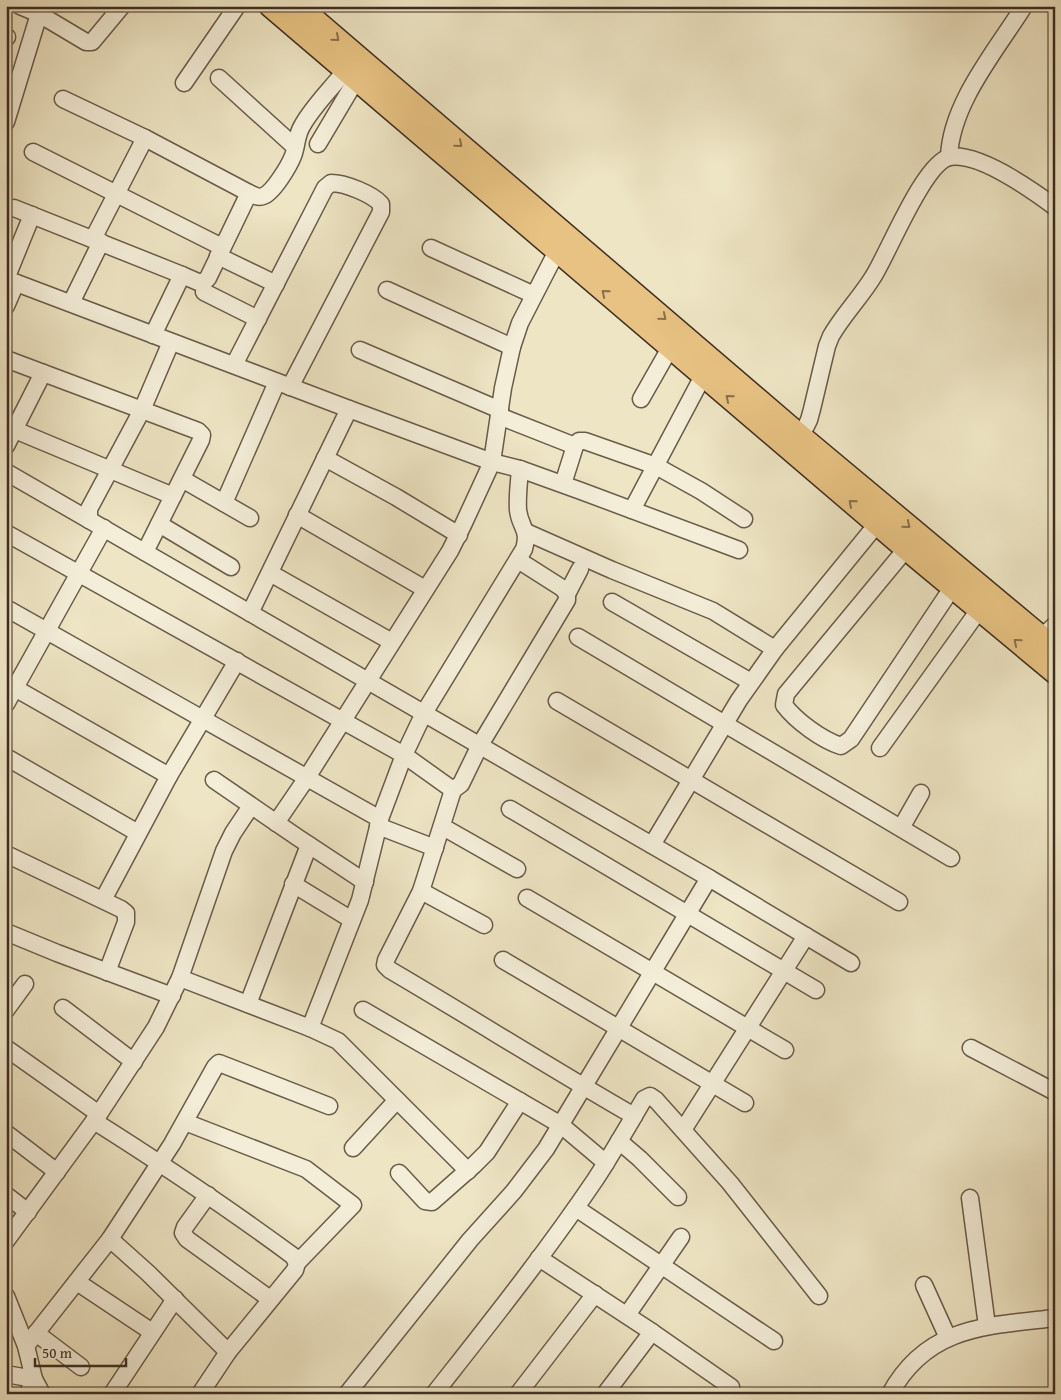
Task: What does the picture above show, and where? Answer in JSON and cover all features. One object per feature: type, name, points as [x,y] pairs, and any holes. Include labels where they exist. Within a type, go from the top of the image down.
[{"type":"main road","points":[[270,6],[906,549],[1055,673]]},
{"type":"main road","points":[[299,6],[801,436],[1050,637]]},
{"type":"street","points":[[20,6],[40,10],[86,42],[92,42],[122,6]]},
{"type":"street","points":[[184,83],[237,6]]},
{"type":"street","points":[[949,157],[954,127],[964,104],[1024,6]]},
{"type":"street","points":[[6,122],[40,10]]},
{"type":"street","points":[[318,144],[351,75]]},
{"type":"street","points":[[63,99],[145,138],[258,197],[264,196],[270,191],[290,163],[301,127],[312,111],[351,75]]},
{"type":"street","points":[[219,78],[295,147]]},
{"type":"street","points":[[71,303],[117,193],[145,138]]},
{"type":"street","points":[[33,152],[117,193],[276,284]]},
{"type":"street","points":[[801,436],[809,420],[831,336],[873,278],[903,217],[940,162],[949,157],[961,157],[996,169],[1012,177],[1055,207]]},
{"type":"street","points":[[224,503],[284,384],[381,212],[381,204],[376,198],[338,183],[331,183],[326,188],[234,365]]},
{"type":"street","points":[[14,208],[182,276],[198,282],[204,282],[208,278],[249,193]]},
{"type":"street","points":[[6,306],[10,280],[32,215]]},
{"type":"street","points":[[431,248],[534,295]]},
{"type":"street","points":[[276,823],[306,779],[459,535],[492,462],[512,346],[520,323],[557,251]]},
{"type":"street","points":[[153,335],[182,276]]},
{"type":"street","points":[[10,280],[492,462],[564,484],[739,550]]},
{"type":"street","points":[[387,290],[512,346]]},
{"type":"street","points":[[204,292],[258,319]]},
{"type":"street","points":[[89,520],[89,509],[142,410],[171,342]]},
{"type":"street","points":[[641,399],[670,348]]},
{"type":"street","points":[[360,350],[575,446]]},
{"type":"street","points":[[6,359],[198,431],[202,435],[145,552]]},
{"type":"street","points":[[6,446],[43,373]]},
{"type":"street","points":[[632,510],[703,376]]},
{"type":"street","points":[[250,613],[349,409]]},
{"type":"street","points":[[15,430],[173,496]]},
{"type":"street","points":[[564,484],[575,446],[578,441],[585,441],[656,466],[701,491],[744,519]]},
{"type":"street","points":[[325,458],[396,497],[459,535]]},
{"type":"street","points":[[310,1028],[352,920],[365,882],[379,823],[404,755],[424,713],[518,560],[527,540],[526,532],[518,513],[517,499],[520,469]]},
{"type":"street","points":[[6,472],[709,878],[851,963]]},
{"type":"street","points":[[182,479],[250,518]]},
{"type":"street","points":[[298,515],[425,589]]},
{"type":"street","points":[[159,524],[231,567]]},
{"type":"street","points":[[652,845],[751,682],[775,649],[877,524]]},
{"type":"street","points":[[6,704],[11,686],[47,630],[104,528]]},
{"type":"street","points":[[526,532],[603,566],[714,611],[775,649]]},
{"type":"street","points":[[6,533],[404,755],[453,790]]},
{"type":"street","points":[[906,549],[786,694],[784,705],[791,714],[830,742],[841,746],[851,738],[952,588]]},
{"type":"street","points":[[518,560],[562,588],[567,594]]},
{"type":"street","points":[[580,568],[567,594],[567,600],[480,746],[461,784],[453,790],[420,891],[385,965],[390,970],[584,1088],[634,1116]]},
{"type":"street","points":[[270,573],[392,642]]},
{"type":"street","points":[[612,602],[751,682]]},
{"type":"street","points":[[6,608],[203,718],[379,823],[435,848]]},
{"type":"street","points":[[880,748],[979,610]]},
{"type":"street","points":[[578,637],[725,722],[951,858]]},
{"type":"street","points":[[102,900],[169,776],[237,661]]},
{"type":"street","points":[[11,686],[169,776]]},
{"type":"street","points":[[557,701],[899,902]]},
{"type":"street","points":[[6,757],[138,833]]},
{"type":"street","points":[[214,780],[365,882]]},
{"type":"street","points":[[901,828],[920,793]]},
{"type":"street","points":[[6,1242],[96,1118],[156,1027],[180,978],[224,851],[233,832],[251,806]]},
{"type":"street","points":[[510,809],[816,990]]},
{"type":"street","points":[[442,827],[517,869]]},
{"type":"street","points":[[248,1004],[309,845]]},
{"type":"street","points":[[6,854],[121,909],[126,914],[126,922],[107,972]]},
{"type":"street","points":[[346,1394],[470,1240],[514,1191],[546,1149],[709,878]]},
{"type":"street","points":[[293,884],[352,920]]},
{"type":"street","points":[[420,891],[484,925]]},
{"type":"street","points":[[527,898],[785,1050]]},
{"type":"street","points":[[6,932],[172,996]]},
{"type":"street","points":[[683,1130],[806,936]]},
{"type":"street","points":[[503,960],[745,1103]]},
{"type":"street","points":[[180,978],[310,1028],[338,1041],[468,1171]]},
{"type":"street","points":[[6,1010],[25,984]]},
{"type":"street","points":[[63,1008],[134,1062]]},
{"type":"street","points":[[364,1010],[562,1125],[606,1163]]},
{"type":"street","points":[[6,1048],[96,1118],[293,1256],[296,1263],[295,1270],[228,1352],[200,1394]]},
{"type":"street","points":[[971,1048],[1055,1092]]},
{"type":"street","points":[[31,1340],[110,1238],[160,1163],[218,1063],[329,1106]]},
{"type":"street","points":[[434,1394],[540,1258],[606,1163],[644,1099],[650,1096],[730,1183],[819,1296]]},
{"type":"street","points":[[353,1148],[397,1100]]},
{"type":"street","points":[[399,1173],[422,1198],[432,1202],[487,1152],[520,1101]]},
{"type":"street","points":[[185,1122],[306,1169],[353,1205],[296,1263]]},
{"type":"street","points":[[6,1133],[57,1172]]},
{"type":"street","points":[[619,1141],[678,1197]]},
{"type":"street","points":[[6,1195],[28,1212]]},
{"type":"street","points":[[208,1195],[185,1227],[183,1233],[187,1239],[270,1299]]},
{"type":"street","points":[[970,1198],[987,1326]]},
{"type":"street","points":[[576,1208],[774,1341]]},
{"type":"street","points":[[628,1315],[680,1237]]},
{"type":"street","points":[[110,1238],[228,1352]]},
{"type":"street","points":[[540,1258],[628,1315],[731,1387]]},
{"type":"street","points":[[77,1282],[152,1332]]},
{"type":"street","points":[[924,1285],[948,1338]]},
{"type":"street","points":[[518,1394],[595,1294]]},
{"type":"street","points":[[112,1394],[175,1299]]},
{"type":"street","points":[[7,1302],[31,1340],[34,1379],[42,1394]]},
{"type":"street","points":[[890,1394],[912,1362],[928,1348],[948,1338],[987,1326],[1055,1318]]},
{"type":"street","points":[[605,1394],[652,1332]]},
{"type":"street","points":[[31,1340],[81,1367]]},
{"type":"street","points":[[6,1374],[34,1379]]},
{"type":"street","points":[[28,1394],[34,1379]]}]
